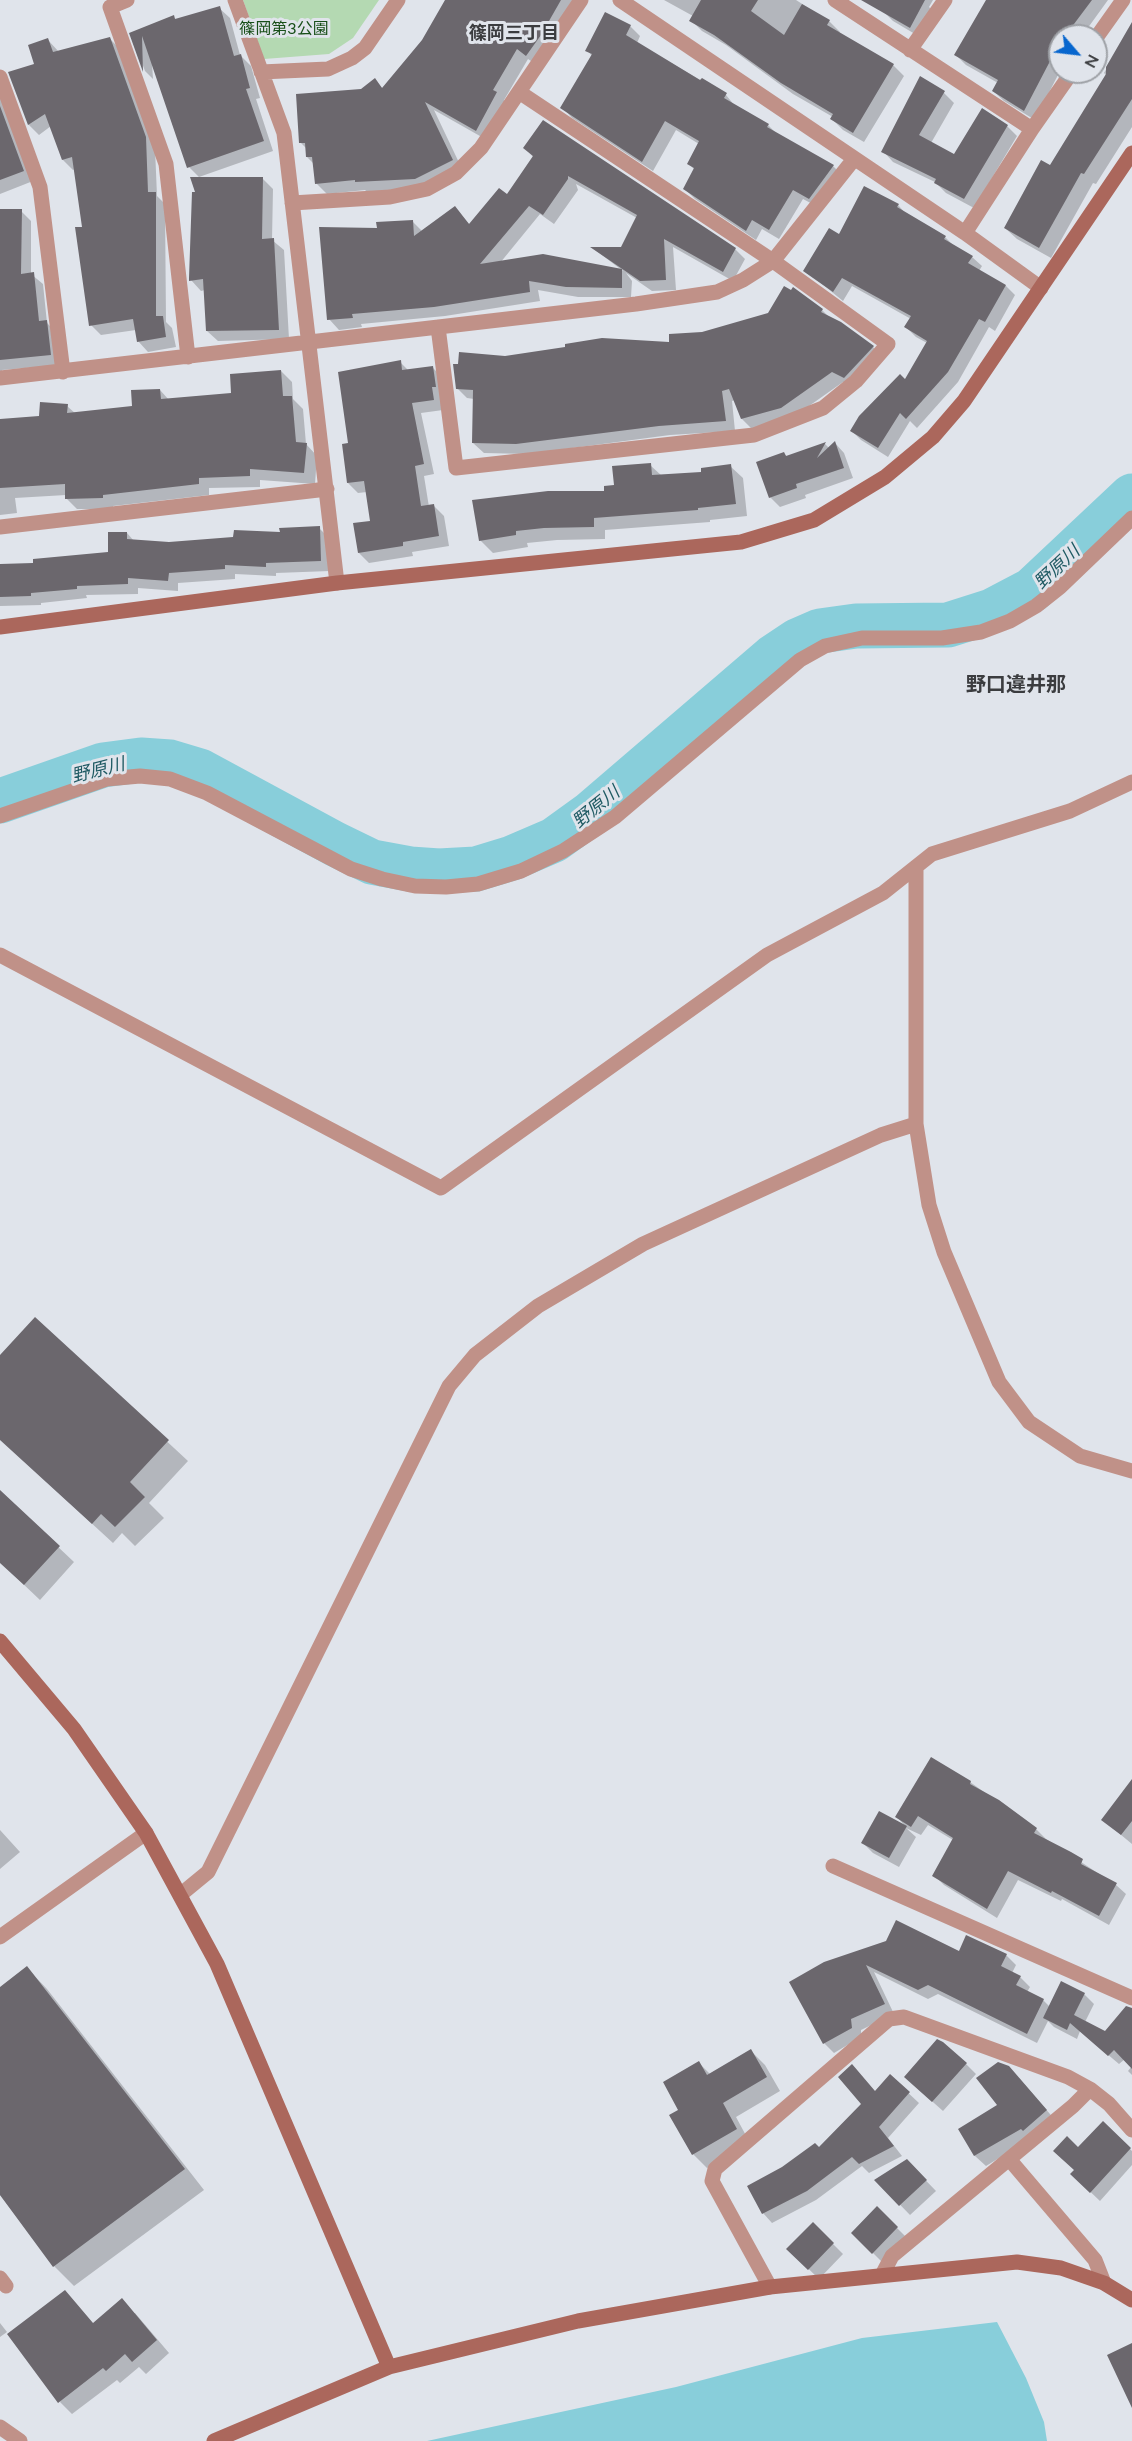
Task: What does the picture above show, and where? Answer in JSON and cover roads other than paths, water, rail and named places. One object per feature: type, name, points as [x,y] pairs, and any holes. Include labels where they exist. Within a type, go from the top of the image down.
[{"type":"street","points":[[127,0],[110,7],[166,164],[188,357]]},
{"type":"street","points":[[235,0],[284,133],[337,583]]},
{"type":"street","points":[[261,72],[328,69],[352,58],[365,48],[398,0]]},
{"type":"street","points":[[292,203],[390,197],[427,189],[456,173],[481,148],[581,0]]},
{"type":"street","points":[[620,0],[964,233],[1041,288]]},
{"type":"street","points":[[835,0],[1032,129]]},
{"type":"street","points":[[910,50],[945,0]]},
{"type":"street","points":[[1106,24],[1123,0]]},
{"type":"street","points":[[0,77],[40,187],[63,372]]},
{"type":"street","points":[[964,233],[1064,84]]},
{"type":"street","points":[[438,327],[456,468],[754,435],[823,408],[856,381],[888,344],[773,261],[519,92]]},
{"type":"street","points":[[0,627],[337,583],[741,542],[814,520],[885,477],[933,437],[964,402],[1132,153]]},
{"type":"street","points":[[0,378],[636,304],[717,292],[743,280],[773,261],[854,159]]},
{"type":"street","points":[[0,527],[327,489]]},
{"type":"street","points":[[0,816],[107,779],[140,776],[170,779],[207,793],[351,869],[415,886],[446,887],[478,884],[520,871],[563,851],[615,818],[801,660],[825,646],[862,638],[942,638],[981,632],[1010,621],[1036,606],[1060,587],[1132,518]]},
{"type":"street","points":[[0,955],[441,1188],[757,961],[883,893],[932,854],[1070,811],[1132,782]]},
{"type":"street","points":[[916,867],[916,1124],[932,1215],[945,1252],[999,1382],[1029,1422],[1080,1456],[1132,1471]]},
{"type":"street","points":[[180,1895],[208,1872],[450,1386],[475,1355],[538,1306],[644,1244],[881,1135],[916,1124]]},
{"type":"street","points":[[0,1641],[74,1729],[146,1833],[217,1964],[389,2367]]},
{"type":"street","points":[[0,1936],[146,1833]]},
{"type":"street","points":[[833,1866],[1132,1998]]},
{"type":"street","points":[[770,2287],[712,2181],[715,2169],[889,2019],[904,2017],[1068,2077],[1090,2089],[1109,2104],[1132,2130]]},
{"type":"street","points":[[882,2275],[892,2256],[1073,2106],[1090,2089]]},
{"type":"street","points":[[1010,2159],[1095,2260],[1104,2283]]},
{"type":"street","points":[[214,2441],[389,2367],[578,2322],[770,2287],[1017,2262],[1061,2268],[1104,2283],[1132,2300]]},
{"type":"street","points":[[0,2427],[20,2441]]},
{"type":"water","points":[[997,2322],[1026,2378],[1044,2422],[1047,2441],[427,2441],[676,2387],[862,2338]]},
{"type":"waterway","name":"野原川","points":[[0,801],[103,765],[141,760],[170,762],[200,771],[372,862],[410,869],[439,871],[476,869],[512,858],[554,840],[590,814],[773,657],[797,641],[820,631],[856,626],[948,625],[992,611],[1032,590],[1132,496]]},
{"type":"district","name":"篠岡三丁目","points":[[514,33]]},
{"type":"district","name":"野口違井那","points":[[1016,685]]},
{"type":"park label","name":"篠岡第3公園","points":[[284,29]]}]
